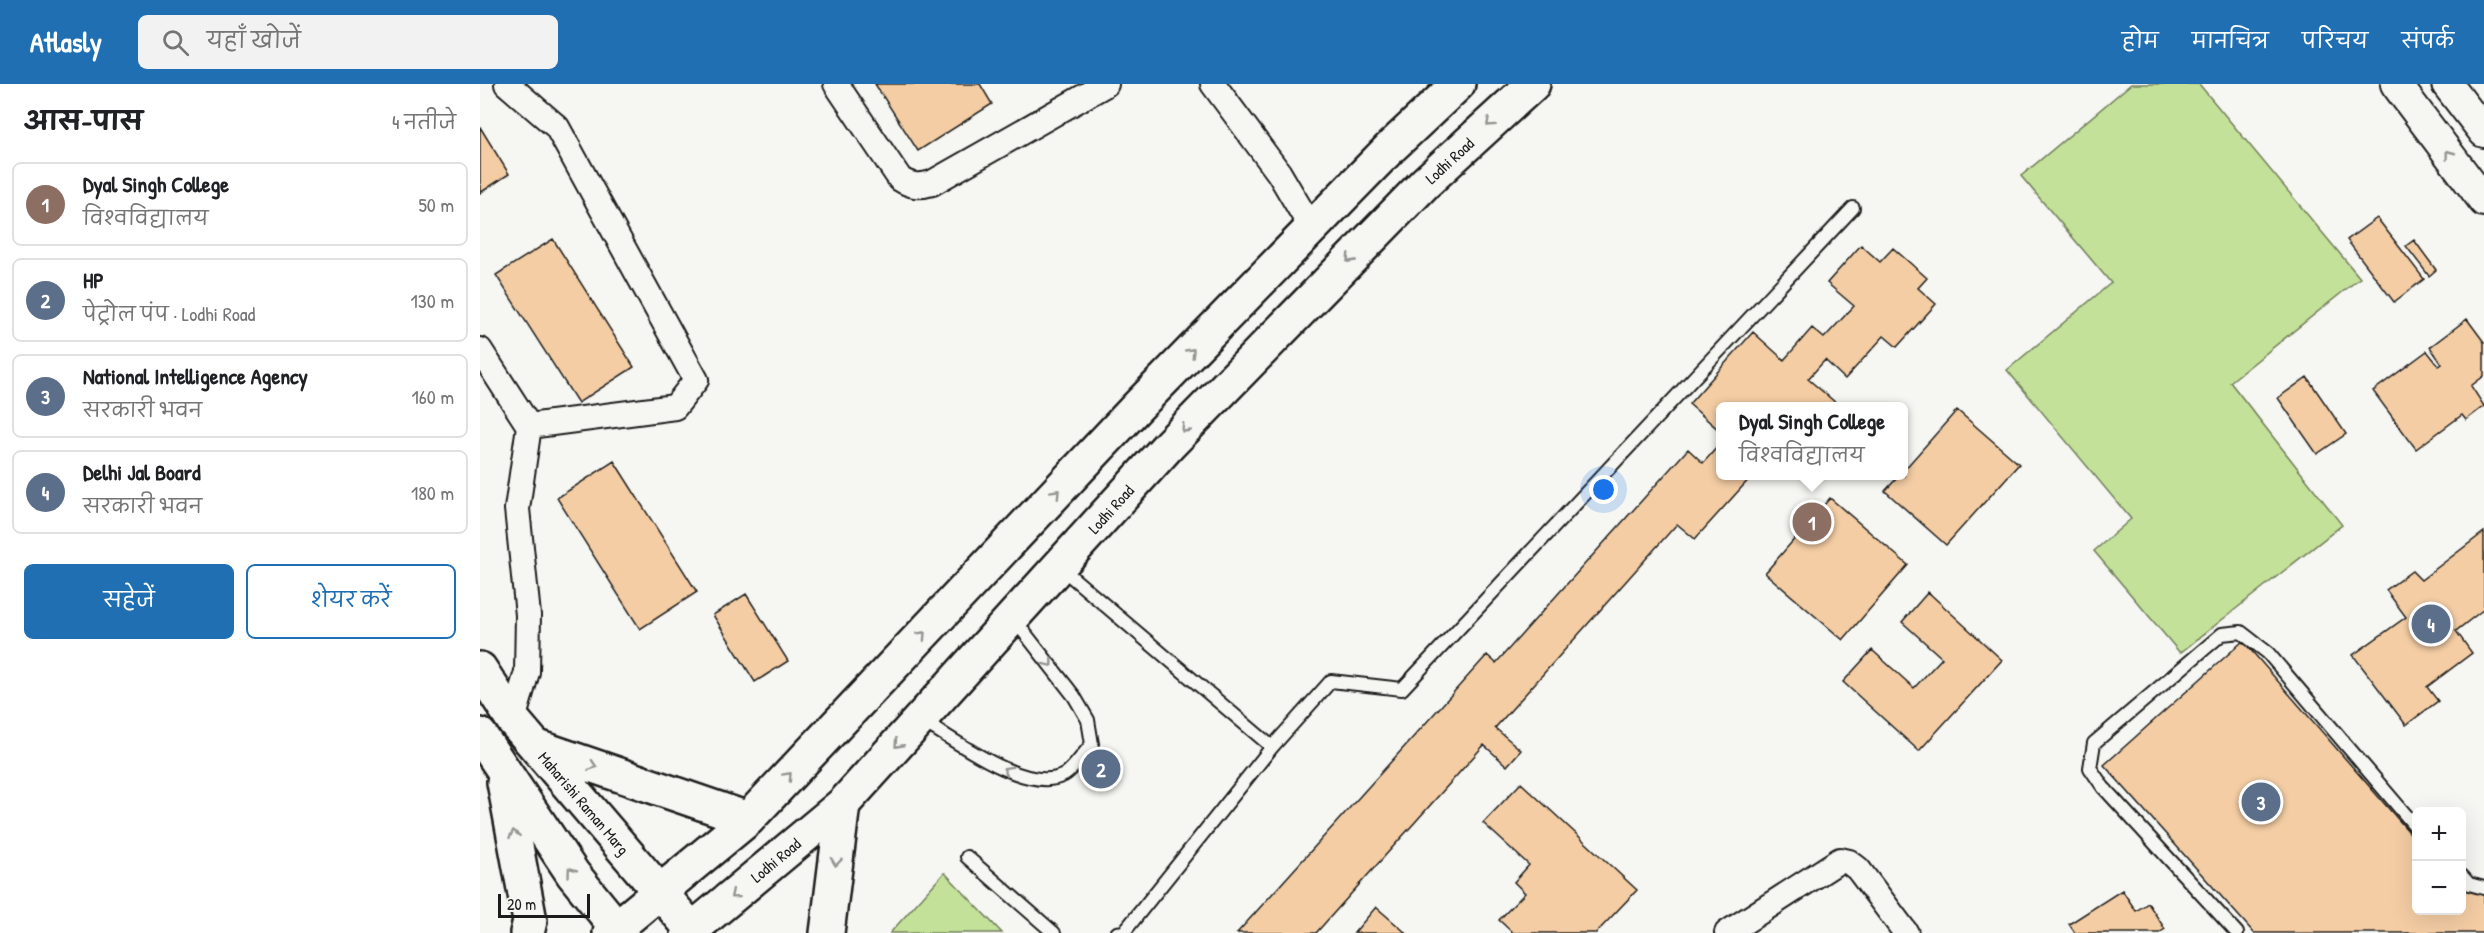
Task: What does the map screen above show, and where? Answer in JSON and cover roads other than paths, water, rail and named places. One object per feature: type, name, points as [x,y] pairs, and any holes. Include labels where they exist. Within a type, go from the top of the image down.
[{"type":"main road","points":[[480,735],[573,874],[616,931],[748,819],[1121,424],[1391,147],[1458,84]]},
{"type":"main road","name":"Lodhi Road","points":[[692,932],[843,804],[1169,445],[1425,183],[1533,84]]},
{"type":"main road","name":"Maharishi Raman Marg","points":[[480,669],[513,720],[692,932]]},
{"type":"main road","points":[[538,747],[748,819]]},
{"type":"main road","points":[[502,768],[530,921],[527,933]]},
{"type":"main road","points":[[827,933],[843,804]]},
{"type":"street","points":[[507,84],[557,127],[696,380],[675,406],[529,426]]},
{"type":"street","points":[[836,84],[900,179],[910,185],[922,186],[932,183],[1106,84]]},
{"type":"street","points":[[1213,84],[1278,173],[1312,229]]},
{"type":"street","points":[[2396,84],[2484,201]]},
{"type":"street","points":[[2447,84],[2484,132]]},
{"type":"street","points":[[480,350],[529,426],[517,509],[528,615],[527,672],[513,720]]},
{"type":"street","points":[[1727,933],[1840,860],[1849,862],[1858,869],[1906,933]]},
{"type":"lane","points":[[1117,933],[1124,932],[1272,747],[1331,681],[1402,689],[1853,208]]},
{"type":"lane","points":[[1059,566],[1272,747]]},
{"type":"lane","points":[[920,719],[1015,775],[1047,781],[1065,775],[1092,744],[1088,720],[1074,696],[1013,617]]},
{"type":"lane","points":[[2237,933],[2103,787],[2090,768],[2094,743],[2222,634],[2241,632],[2268,652],[2412,822]]},
{"type":"lane","points":[[968,857],[1054,933]]},
{"type":"lane","points":[[2466,881],[2469,884],[2484,888]]},
{"type":"place","name":"Dyal Singh College","points":[[1812,522]]},
{"type":"place","name":"Delhi Jal Board","points":[[2431,624]]},
{"type":"place","name":"HP","points":[[1101,769]]},
{"type":"place","name":"National Intelligence Agency","points":[[2261,802]]}]
